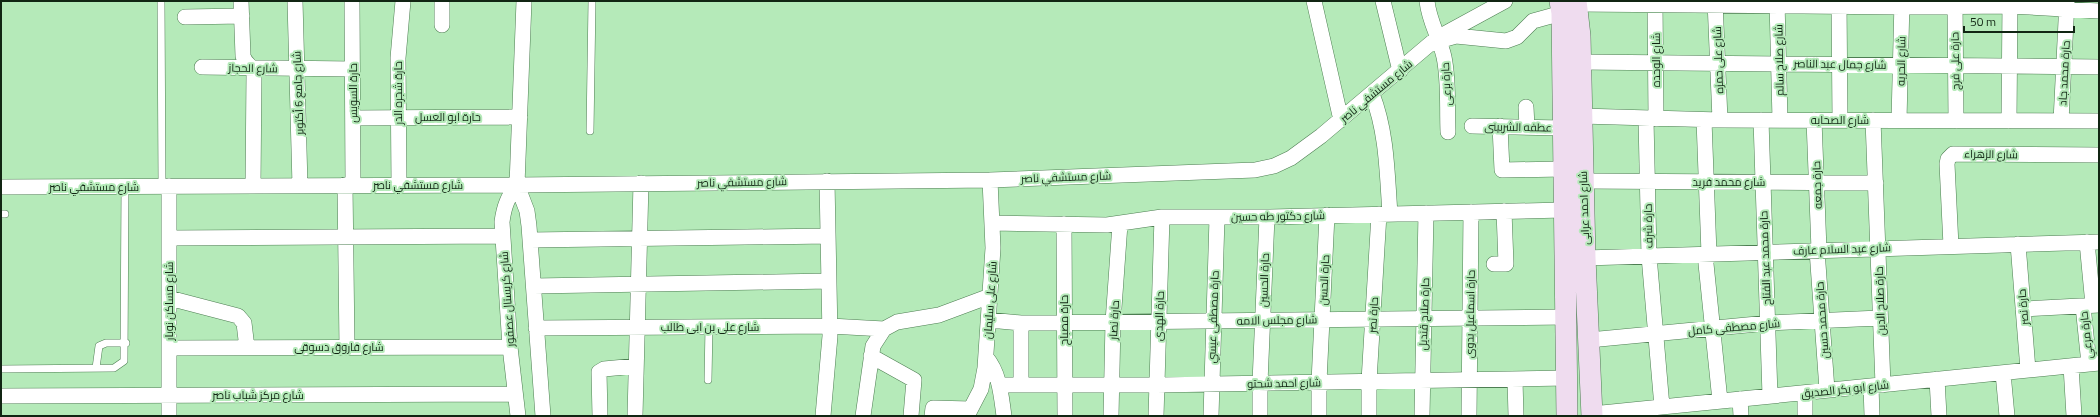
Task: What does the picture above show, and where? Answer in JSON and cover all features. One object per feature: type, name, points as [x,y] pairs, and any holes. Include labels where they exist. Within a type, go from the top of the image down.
[{"type":"street","name":"شارع جامع 6 أكتوبر","points":[[295,1],[300,186]]},
{"type":"street","name":"حارة السويس","points":[[347,347],[346,236],[353,118],[352,1]]},
{"type":"street","name":"حارة شجره الدر","points":[[399,185],[398,50],[403,16],[403,1]]},
{"type":"street","points":[[442,1],[442,24]]},
{"type":"street","name":"شارع كريستال عصفور","points":[[524,1],[517,185],[527,211],[543,416]]},
{"type":"street","points":[[1314,1],[1341,120]]},
{"type":"street","points":[[1383,1],[1400,71]]},
{"type":"street","name":"حارة برعى","points":[[1427,1],[1431,22],[1445,63],[1448,132]]},
{"type":"street","points":[[1438,40],[1505,1]]},
{"type":"street","points":[[1438,40],[1456,36],[1506,41],[1517,37],[1533,21],[1569,5],[1656,3],[2010,4],[2067,6],[2099,11]]},
{"type":"street","name":"شارع الوحده","points":[[1651,119],[1656,63],[1656,3]]},
{"type":"street","name":"شارع على حمزه","points":[[1715,3],[1720,120]]},
{"type":"street","name":"شارع صلاح سالم","points":[[1777,4],[1780,120]]},
{"type":"street","points":[[1839,4],[1840,120]]},
{"type":"street","name":"شارع الحريه","points":[[1899,120],[1902,4]]},
{"type":"street","name":"حارة على فرج","points":[[1954,4],[1956,121]]},
{"type":"street","points":[[2009,121],[2010,4]]},
{"type":"street","name":"شارع احمد عرابى","points":[[1569,5],[1580,62],[1585,258],[1592,415]]},
{"type":"street","name":"شارع احمد عرابى","points":[[1567,416],[1563,128],[1569,5]]},
{"type":"street","name":"حارة محمد جاد","points":[[2061,121],[2067,6]]},
{"type":"street","points":[[185,16],[241,8],[243,56],[246,63],[252,68],[254,76],[253,186]]},
{"type":"street","name":"شارع مستشفي ناصر","points":[[1,187],[517,185],[990,180],[1255,170],[1274,166],[1291,158],[1341,120],[1438,40]]},
{"type":"street","name":"شارع جمال عبد الناصر","points":[[1580,62],[2099,67]]},
{"type":"street","name":"شارع الحجاز","points":[[202,66],[352,69]]},
{"type":"street","name":"حارة نصر","points":[[1369,416],[1369,382],[1373,319],[1384,214],[1384,133],[1372,94]]},
{"type":"street","points":[[1526,107],[1527,127]]},
{"type":"street","name":"شارع الصحابه","points":[[1581,116],[1704,120],[2099,121]]},
{"type":"street","name":"حارة ابو العسل","points":[[353,118],[520,117]]},
{"type":"street","name":"حارة شرف","points":[[1651,119],[1647,181],[1649,256],[1655,334],[1666,410]]},
{"type":"street","points":[[1704,120],[1707,254],[1720,401]]},
{"type":"street","name":"حارة محمد عبد الفتاح","points":[[1761,120],[1770,396]]},
{"type":"street","name":"حارة جمعه","points":[[1814,120],[1818,250]]},
{"type":"street","name":"حارة صلاح الدين","points":[[1872,416],[1877,385],[1880,318],[1873,120]]},
{"type":"street","name":"عطفه الشربينى","points":[[1472,126],[1563,128]]},
{"type":"street","points":[[1500,126],[1502,170],[1563,169]]},
{"type":"street","name":"شارع الزهراء","points":[[1951,246],[1947,164],[1948,158],[1953,154],[2099,155]]},
{"type":"street","name":"شارع على سليمان","points":[[969,412],[981,389],[986,357],[989,320],[992,223],[990,180]]},
{"type":"street","points":[[823,416],[829,356],[830,326],[828,282],[828,181]]},
{"type":"street","name":"شارع محمد فريد","points":[[1583,181],[1876,183]]},
{"type":"street","points":[[635,416],[641,183]]},
{"type":"street","name":"شارع كريستال عصفور","points":[[517,185],[509,195],[504,208],[502,236],[510,347],[518,416]]},
{"type":"street","name":"شارع مساكن نوبار","points":[[166,186],[169,238],[169,416]]},
{"type":"street","name":"شارع دكتور طه حسين","points":[[992,223],[1120,224],[1141,219],[1162,217],[1217,218],[1563,210]]},
{"type":"street","points":[[1494,264],[1506,264],[1504,211]]},
{"type":"street","name":"حارة اسماعيل بدوى","points":[[1470,416],[1471,212]]},
{"type":"street","name":"حارة صلاح قنديل","points":[[1422,416],[1426,213]]},
{"type":"street","name":"حارة الحسن","points":[[1319,416],[1319,382],[1327,215]]},
{"type":"street","name":"حارة الهدى","points":[[1156,416],[1162,217]]},
{"type":"street","name":"حارة الحسين","points":[[1260,416],[1262,320],[1267,217]]},
{"type":"street","name":"حارة مصطفى عيسي","points":[[1211,416],[1210,384],[1217,218]]},
{"type":"street","name":"حارة مصباح","points":[[1064,224],[1065,416]]},
{"type":"street","name":"حارة نصار","points":[[1111,416],[1113,322],[1120,224]]},
{"type":"street","points":[[169,238],[502,236]]},
{"type":"street","points":[[530,240],[828,236]]},
{"type":"street","name":"شارع عبد السلام عارف","points":[[1585,258],[2093,242]]},
{"type":"street","name":"حارة مرعي","points":[[2093,242],[2091,305],[2094,364]]},
{"type":"street","name":"حارة نصر","points":[[2018,244],[2028,370]]},
{"type":"street","name":"حارة محمد حسين","points":[[1818,250],[1827,390]]},
{"type":"street","points":[[534,286],[828,282]]},
{"type":"street","points":[[863,416],[873,346],[884,330],[897,322],[939,315],[990,296]]},
{"type":"street","points":[[169,298],[238,316],[244,323],[247,348]]},
{"type":"street","points":[[2023,309],[2091,305]]},
{"type":"street","name":"شارع مجلس الامه","points":[[989,320],[1021,323],[1064,323],[1566,317]]},
{"type":"street","name":"شارع مصطفى كامل","points":[[1589,340],[1713,328],[1880,318]]},
{"type":"street","points":[[1021,323],[1021,385]]},
{"type":"street","name":"شارع على بن ابى طالب","points":[[536,328],[830,326],[884,330]]},
{"type":"street","name":"شارع فاروق دسوقى","points":[[169,348],[510,347]]},
{"type":"street","points":[[871,356],[914,380],[911,416]]},
{"type":"street","points":[[986,357],[996,373],[1000,385],[1004,416]]},
{"type":"street","name":"شارع ابو بكر الصديق","points":[[1592,415],[1666,410],[1720,401],[2094,364]]},
{"type":"street","points":[[600,416],[599,372],[604,369],[636,366]]},
{"type":"street","points":[[2071,366],[2074,416]]},
{"type":"street","points":[[2004,373],[2007,416]]},
{"type":"street","name":"شارع احمد شحتو","points":[[1000,385],[1157,385],[1567,378]]},
{"type":"street","points":[[1937,379],[1939,416]]},
{"type":"street","points":[[1515,380],[1516,416]]},
{"type":"street","points":[[1805,393],[1805,416]]},
{"type":"street","name":"شارع مركز شباب ناصر","points":[[1,396],[515,394]]},
{"type":"street","points":[[1740,399],[1741,416]]},
{"type":"street","points":[[932,416],[933,408],[969,412]]},
{"type":"lane","points":[[161,1],[166,186]]},
{"type":"lane","points":[[590,131],[592,1]]},
{"type":"lane","points":[[1,369],[114,368],[122,364],[126,358],[125,186]]},
{"type":"lane","points":[[708,380],[710,326]]},
{"type":"lane","points":[[96,368],[99,346],[106,343],[126,343]]}]
